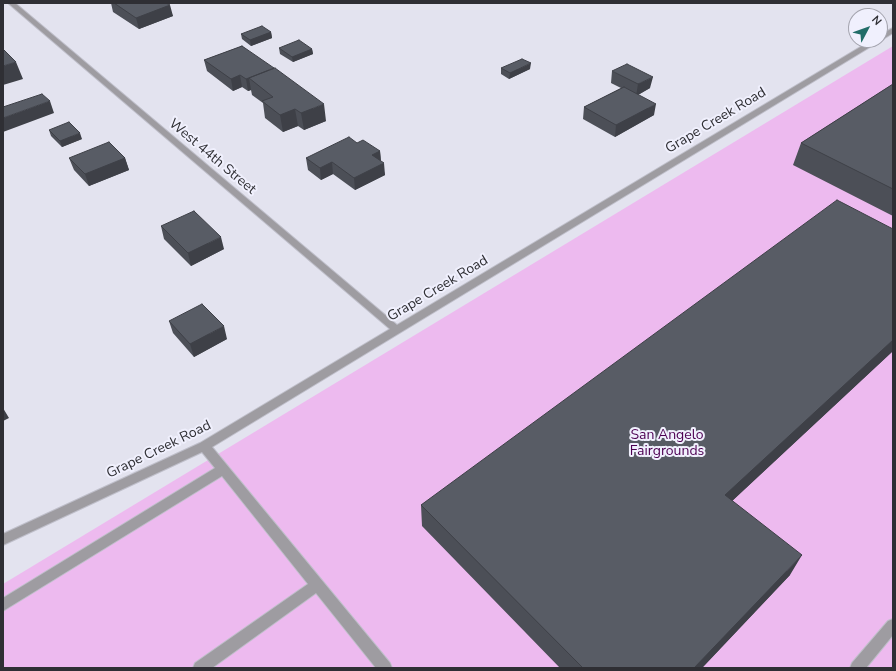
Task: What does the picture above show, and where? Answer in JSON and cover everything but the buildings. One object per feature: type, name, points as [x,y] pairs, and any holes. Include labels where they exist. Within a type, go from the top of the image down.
[{"type":"street","name":"West 44th Street","points":[[11,3],[397,330]]},
{"type":"street","name":"Grape Creek Road","points":[[3,540],[204,446],[864,48]]},
{"type":"street","points":[[204,446],[385,668]]},
{"type":"street","points":[[3,605],[223,469]]},
{"type":"street","points":[[200,668],[317,584]]},
{"type":"street","points":[[857,668],[893,625]]},
{"type":"green space","name":"San Angelo Fairgrounds","points":[[893,46],[893,668],[3,668],[3,584]]}]
